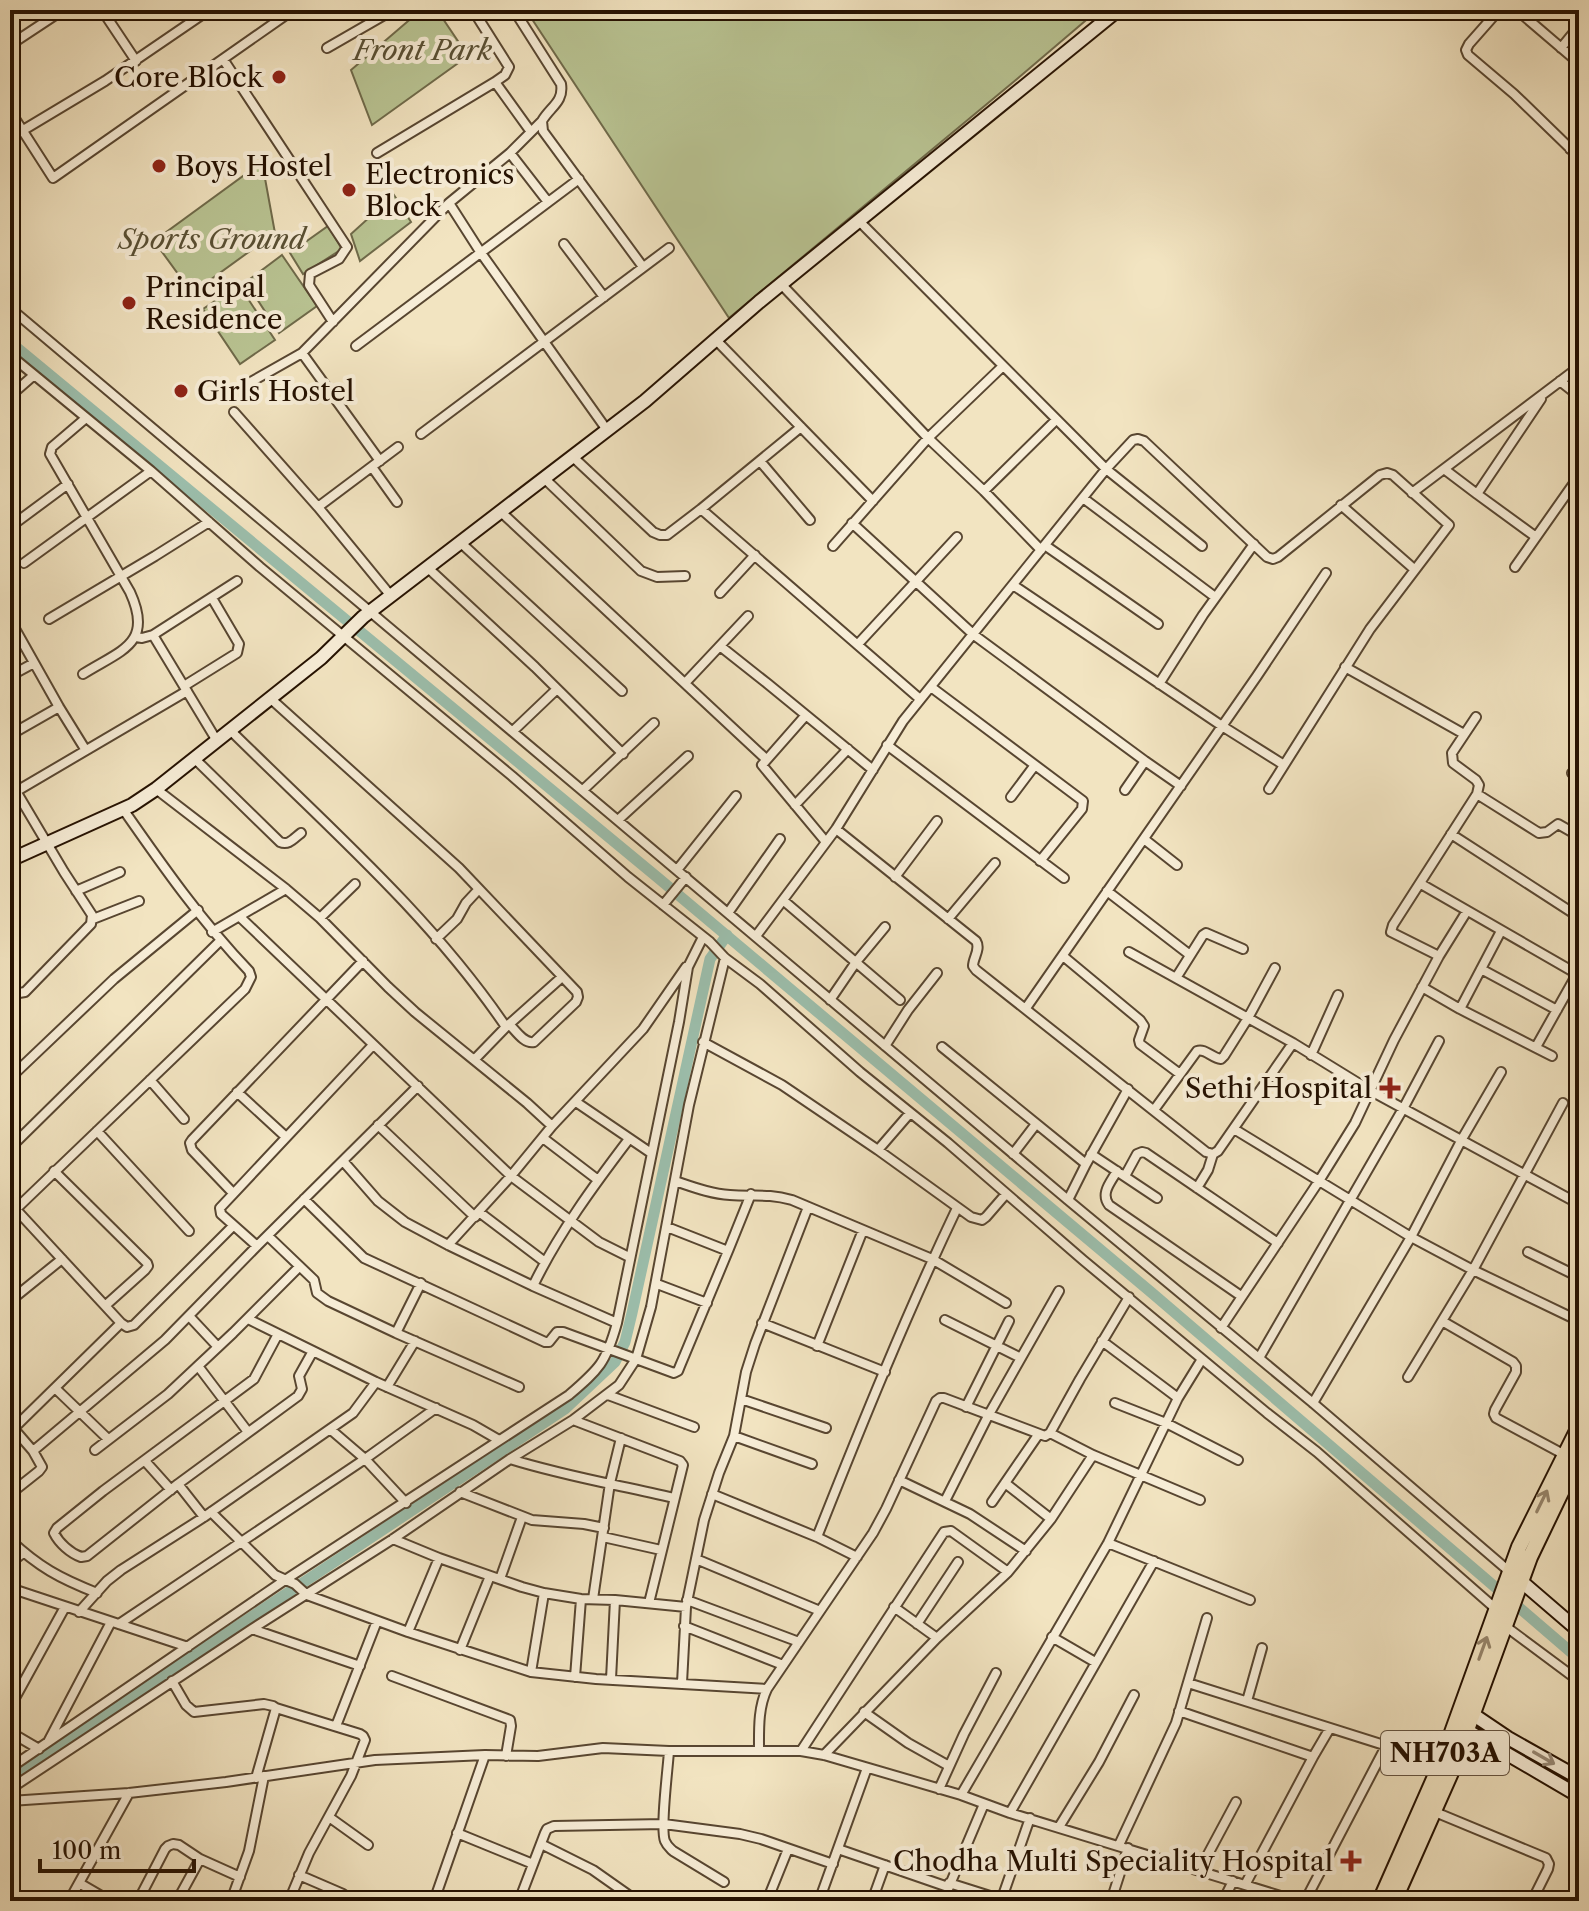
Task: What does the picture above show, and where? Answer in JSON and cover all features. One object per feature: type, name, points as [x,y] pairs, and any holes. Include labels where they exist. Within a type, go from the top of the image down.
[{"type":"highway","name":"NH703A","points":[[1394,1901],[1435,1812],[1513,1583],[1519,1547],[1572,1455],[1579,1427]]},
{"type":"highway","name":"NH703A","points":[[1380,1901],[1441,1763],[1462,1728]]},
{"type":"street","points":[[10,45],[63,10]]},
{"type":"street","points":[[102,10],[136,61]]},
{"type":"street","points":[[188,10],[194,20]]},
{"type":"street","points":[[10,138],[136,61],[209,10]]},
{"type":"street","points":[[10,111],[53,178],[293,10]]},
{"type":"street","points":[[327,48],[393,10]]},
{"type":"street","points":[[377,153],[505,75],[509,67],[473,10]]},
{"type":"street","points":[[249,383],[302,353],[449,203],[510,153],[559,101],[563,93],[561,84],[514,10]]},
{"type":"street","points":[[10,860],[132,805],[156,789],[321,658],[366,614],[645,401],[781,284],[1118,10]]},
{"type":"street","points":[[1499,10],[1469,44],[1466,50],[1468,55],[1514,94],[1579,157]]},
{"type":"street","points":[[1517,10],[1579,63]]},
{"type":"street","points":[[1561,48],[1579,26]]},
{"type":"street","points":[[223,59],[347,247],[339,259],[310,274],[309,285],[333,322]]},
{"type":"street","points":[[495,82],[531,132]]},
{"type":"street","points":[[542,121],[543,131],[643,267]]},
{"type":"street","points":[[1570,149],[1579,138]]},
{"type":"street","points":[[510,153],[548,202]]},
{"type":"street","points":[[356,346],[579,179]]},
{"type":"street","points":[[449,203],[607,430]]},
{"type":"street","points":[[859,221],[1106,469],[1202,546]]},
{"type":"street","points":[[564,244],[604,297]]},
{"type":"street","points":[[421,434],[669,248]]},
{"type":"street","points":[[781,284],[928,438],[1043,548],[1158,624]]},
{"type":"street","points":[[10,308],[366,614],[513,731],[1313,1403],[1513,1583],[1579,1631]]},
{"type":"street","points":[[716,340],[873,501]]},
{"type":"street","points":[[302,353],[376,464],[397,502]]},
{"type":"street","points":[[10,355],[666,902],[725,958],[760,984],[1202,1359],[1341,1472],[1579,1681]]},
{"type":"street","points":[[833,546],[928,438],[1003,366]]},
{"type":"street","points":[[1412,493],[1579,367]]},
{"type":"street","points":[[10,396],[34,375]]},
{"type":"street","points":[[1560,381],[1579,396]]},
{"type":"street","points":[[1477,494],[1544,393]]},
{"type":"street","points":[[234,412],[391,596]]},
{"type":"street","points":[[83,674],[131,643],[138,629],[137,608],[50,451],[86,418]]},
{"type":"street","points":[[984,491],[1056,420]]},
{"type":"street","points":[[573,457],[653,532],[667,535],[801,427]]},
{"type":"street","points":[[756,936],[836,829],[887,745],[920,699],[1106,469],[1133,440],[1144,441],[1267,557],[1273,559],[1380,475],[1387,473],[1449,525],[1370,629],[1269,789]]},
{"type":"street","points":[[318,507],[398,447]]},
{"type":"street","points":[[760,461],[810,520]]},
{"type":"street","points":[[1444,469],[1536,537]]},
{"type":"street","points":[[24,563],[151,471]]},
{"type":"street","points":[[1515,567],[1579,476]]},
{"type":"street","points":[[545,479],[641,571],[657,577],[685,576]]},
{"type":"street","points":[[10,527],[68,484]]},
{"type":"street","points":[[1083,498],[1215,597]]},
{"type":"street","points":[[1341,505],[1414,569]]},
{"type":"street","points":[[701,509],[920,699]]},
{"type":"street","points":[[501,512],[766,759]]},
{"type":"street","points":[[49,619],[209,522]]},
{"type":"street","points":[[852,523],[974,635],[1181,786]]},
{"type":"street","points":[[858,644],[957,537]]},
{"type":"street","points":[[461,543],[622,691]]},
{"type":"street","points":[[1159,684],[1215,597],[1254,544]]},
{"type":"street","points":[[720,593],[755,555]]},
{"type":"street","points":[[428,568],[623,754]]},
{"type":"street","points":[[1026,1008],[1326,573]]},
{"type":"street","points":[[136,637],[153,635],[237,581]]},
{"type":"street","points":[[1013,585],[1284,765]]},
{"type":"street","points":[[13,793],[186,688],[237,653],[239,644],[212,598]]},
{"type":"street","points":[[686,682],[748,616]]},
{"type":"street","points":[[10,620],[14,635],[85,749]]},
{"type":"street","points":[[153,635],[217,741]]},
{"type":"street","points":[[720,646],[873,770]]},
{"type":"street","points":[[10,676],[34,663]]},
{"type":"street","points":[[1345,667],[1464,734]]},
{"type":"street","points":[[931,687],[1083,801],[1082,809],[1040,861]]},
{"type":"street","points":[[513,731],[557,689]]},
{"type":"street","points":[[230,730],[399,895],[508,1026],[526,1042],[534,1042],[576,1002],[577,992],[459,868],[271,699]]},
{"type":"street","points":[[10,735],[59,707]]},
{"type":"street","points":[[806,715],[766,759],[763,768],[826,842]]},
{"type":"street","points":[[1439,956],[1391,932],[1477,794],[1479,785],[1476,780],[1453,763],[1452,758],[1452,753],[1476,717]]},
{"type":"street","points":[[583,790],[654,723]]},
{"type":"street","points":[[887,745],[1064,878]]},
{"type":"street","points":[[795,805],[848,749]]},
{"type":"street","points":[[618,820],[688,756]]},
{"type":"street","points":[[195,759],[280,842],[289,843],[301,833]]},
{"type":"street","points":[[1125,790],[1145,761]]},
{"type":"street","points":[[1011,797],[1035,765]]},
{"type":"street","points":[[10,781],[13,793],[93,919],[25,992],[11,993]]},
{"type":"street","points":[[156,789],[286,889],[320,918],[415,1012],[552,1126]]},
{"type":"street","points":[[1477,794],[1539,833],[1547,832],[1558,824],[1579,836]]},
{"type":"street","points":[[677,870],[736,796]]},
{"type":"street","points":[[123,809],[212,932],[249,971],[251,977],[245,989],[97,1131],[13,1206],[127,1327],[134,1325],[233,1226]]},
{"type":"street","points":[[895,877],[937,821]]},
{"type":"street","points":[[836,829],[978,945],[973,966],[1206,1152],[1213,1154]]},
{"type":"street","points":[[1451,834],[1579,917]]},
{"type":"street","points":[[728,913],[780,839]]},
{"type":"street","points":[[1144,839],[1177,865]]},
{"type":"street","points":[[948,919],[995,863]]},
{"type":"street","points":[[76,891],[120,872]]},
{"type":"street","points":[[666,902],[686,877]]},
{"type":"street","points":[[320,918],[355,884]]},
{"type":"street","points":[[1421,884],[1578,974],[1536,1047]]},
{"type":"street","points":[[212,932],[286,889]]},
{"type":"street","points":[[436,939],[457,919],[479,889]]},
{"type":"street","points":[[1107,891],[1190,955]]},
{"type":"street","points":[[93,919],[139,901]]},
{"type":"street","points":[[784,901],[900,1000]]},
{"type":"street","points":[[10,1078],[114,979],[198,910]]},
{"type":"street","points":[[1221,1328],[1355,1123],[1422,987],[1467,911]]},
{"type":"street","points":[[240,917],[511,1176],[599,1242],[629,1257]]},
{"type":"street","points":[[830,1000],[885,927]]},
{"type":"street","points":[[1460,1009],[1501,931]]},
{"type":"street","points":[[1176,978],[1206,933],[1243,949]]},
{"type":"street","points":[[448,1245],[552,1126],[643,1029],[706,940]]},
{"type":"street","points":[[10,1148],[220,941]]},
{"type":"street","points":[[1129,952],[1293,1043],[1371,1091],[1579,1204]]},
{"type":"street","points":[[1063,956],[1140,1020],[1144,1026],[1140,1044],[1180,1074]]},
{"type":"street","points":[[10,1768],[569,1395],[613,1351],[629,1257],[692,957]]},
{"type":"street","points":[[10,1789],[573,1420],[619,1385],[630,1371],[657,1284],[689,1105],[725,958]]},
{"type":"street","points":[[233,1193],[192,1150],[190,1143],[363,961]]},
{"type":"street","points":[[1154,1110],[1197,1051],[1221,1059],[1275,968]]},
{"type":"street","points":[[1481,969],[1557,1010]]},
{"type":"street","points":[[885,1046],[937,973]]},
{"type":"street","points":[[474,1060],[562,977]]},
{"type":"street","points":[[1422,987],[1552,1056]]},
{"type":"street","points":[[1311,1055],[1338,995]]},
{"type":"street","points":[[1259,1358],[1439,1041]]},
{"type":"street","points":[[703,1042],[782,1085],[977,1220],[982,1220],[1006,1194]]},
{"type":"street","points":[[1197,1188],[1213,1154],[1234,1129],[1293,1043]]},
{"type":"street","points":[[257,1246],[219,1212],[222,1205],[373,1045]]},
{"type":"street","points":[[942,1047],[1086,1164]]},
{"type":"street","points":[[1313,1403],[1411,1237],[1501,1072]]},
{"type":"street","points":[[150,1080],[184,1119]]},
{"type":"street","points":[[33,1451],[145,1358],[418,1086]]},
{"type":"street","points":[[1068,1200],[1128,1089]]},
{"type":"street","points":[[237,1092],[286,1137]]},
{"type":"street","points":[[576,1102],[651,1153]]},
{"type":"street","points":[[1408,1377],[1473,1270],[1563,1103]]},
{"type":"street","points":[[878,1150],[910,1113]]},
{"type":"street","points":[[1013,1154],[1036,1124]]},
{"type":"street","points":[[378,1125],[477,1215],[545,1262]]},
{"type":"street","points":[[1234,1129],[1411,1237],[1579,1321]]},
{"type":"street","points":[[97,1131],[189,1231]]},
{"type":"street","points":[[543,1138],[598,1180]]},
{"type":"street","points":[[533,1286],[571,1221],[629,1139]]},
{"type":"street","points":[[1241,1296],[1109,1205],[1105,1193],[1142,1152],[1278,1243]]},
{"type":"street","points":[[1091,1154],[1157,1198]]},
{"type":"street","points":[[343,1161],[378,1201],[395,1215],[448,1245],[617,1323]]},
{"type":"street","points":[[54,1171],[147,1263],[145,1270],[106,1305]]},
{"type":"street","points":[[675,1181],[716,1194],[772,1195],[808,1207],[932,1259],[1006,1303]]},
{"type":"street","points":[[304,1199],[359,1255],[373,1263],[545,1342],[552,1340],[560,1331],[670,1372],[678,1371],[751,1194]]},
{"type":"street","points":[[682,1683],[686,1604],[712,1494],[734,1436],[746,1372],[762,1323],[808,1207]]},
{"type":"street","points":[[817,1537],[932,1259],[957,1208]]},
{"type":"street","points":[[667,1227],[728,1251]]},
{"type":"street","points":[[817,1346],[863,1230]]},
{"type":"street","points":[[268,1236],[314,1280],[317,1293],[321,1296],[519,1387]]},
{"type":"street","points":[[1528,1252],[1579,1277]]},
{"type":"street","points":[[10,1301],[62,1259]]},
{"type":"street","points":[[95,1450],[157,1403],[299,1267]]},
{"type":"street","points":[[396,1333],[421,1283]]},
{"type":"street","points":[[657,1284],[707,1303]]},
{"type":"street","points":[[945,1501],[988,1416],[1059,1291]]},
{"type":"street","points":[[759,1751],[760,1713],[767,1689],[886,1509],[936,1401],[944,1398],[1045,1436],[1050,1433],[1129,1297]]},
{"type":"street","points":[[189,1316],[218,1347]]},
{"type":"street","points":[[248,1319],[499,1440]]},
{"type":"street","points":[[945,1320],[1021,1358]]},
{"type":"street","points":[[966,1407],[1009,1321]]},
{"type":"street","points":[[1442,1321],[1516,1366],[1516,1372],[1495,1410],[1496,1418],[1572,1455]]},
{"type":"street","points":[[10,1494],[41,1469],[42,1464],[12,1430],[121,1323]]},
{"type":"street","points":[[762,1323],[885,1372]]},
{"type":"street","points":[[278,1334],[254,1379],[103,1491],[57,1528],[54,1533],[56,1538],[75,1555],[87,1556],[301,1393],[299,1376],[313,1351]]},
{"type":"street","points":[[387,1387],[415,1341]]},
{"type":"street","points":[[1102,1341],[1178,1398]]},
{"type":"street","points":[[961,1795],[1108,1543],[1178,1398],[1202,1359]]},
{"type":"street","points":[[198,1366],[248,1432]]},
{"type":"street","points":[[79,1612],[121,1570],[358,1408],[376,1382]]},
{"type":"street","points":[[55,1388],[108,1439]]},
{"type":"street","points":[[608,1395],[694,1427]]},
{"type":"street","points":[[741,1399],[826,1428]]},
{"type":"street","points":[[1115,1403],[1166,1423],[1238,1460]]},
{"type":"street","points":[[43,1746],[115,1623],[242,1542],[436,1408]]},
{"type":"street","points":[[573,1420],[680,1461],[683,1465],[649,1603]]},
{"type":"street","points":[[330,1429],[365,1459],[406,1503]]},
{"type":"street","points":[[1050,1433],[1093,1455],[1200,1500]]},
{"type":"street","points":[[992,1502],[1038,1435]]},
{"type":"street","points":[[734,1436],[812,1464]]},
{"type":"street","points":[[593,1599],[610,1483],[621,1438]]},
{"type":"street","points":[[824,1755],[937,1638],[1008,1572],[1051,1519],[1093,1455]]},
{"type":"street","points":[[510,1459],[561,1475],[674,1498]]},
{"type":"street","points":[[145,1461],[242,1542],[275,1575],[305,1593],[377,1621],[531,1672],[767,1689]]},
{"type":"street","points":[[899,1480],[970,1514],[1026,1551]]},
{"type":"street","points":[[1005,1483],[1051,1519]]},
{"type":"street","points":[[460,1492],[522,1517],[577,1523],[661,1550]]},
{"type":"street","points":[[712,1494],[817,1537],[857,1557]]},
{"type":"street","points":[[500,1579],[522,1517]]},
{"type":"street","points":[[801,1751],[947,1530],[1008,1572]]},
{"type":"street","points":[[393,1539],[439,1558],[544,1593],[581,1599],[686,1604],[799,1642]]},
{"type":"street","points":[[10,1540],[23,1553],[59,1577],[97,1593]]},
{"type":"street","points":[[1108,1543],[1250,1600]]},
{"type":"street","points":[[10,1563],[23,1553]]},
{"type":"street","points":[[408,1632],[439,1558]]},
{"type":"street","points":[[696,1559],[820,1611]]},
{"type":"street","points":[[1010,1813],[1154,1561]]},
{"type":"street","points":[[917,1624],[958,1562]]},
{"type":"street","points":[[460,1650],[490,1576]]},
{"type":"street","points":[[12,1592],[188,1647]]},
{"type":"street","points":[[531,1672],[544,1593]]},
{"type":"street","points":[[575,1677],[581,1599]]},
{"type":"street","points":[[611,1679],[615,1600]]},
{"type":"street","points":[[10,1707],[65,1607]]},
{"type":"street","points":[[894,1607],[937,1638]]},
{"type":"street","points":[[1111,1901],[1124,1846],[1169,1742],[1207,1618]]},
{"type":"street","points":[[336,1726],[377,1621]]},
{"type":"street","points":[[684,1626],[783,1665]]},
{"type":"street","points":[[252,1629],[360,1666]]},
{"type":"street","points":[[1052,1637],[1095,1662]]},
{"type":"street","points":[[1247,1701],[1262,1648]]},
{"type":"street","points":[[939,1789],[996,1673]]},
{"type":"street","points":[[392,1676],[510,1720],[506,1756]]},
{"type":"street","points":[[172,1681],[186,1705],[194,1712],[264,1704],[363,1736],[364,1745],[358,1763],[299,1875],[289,1901]]},
{"type":"street","points":[[1188,1683],[1441,1763]]},
{"type":"street","points":[[1059,1827],[1099,1762],[1134,1695]]},
{"type":"street","points":[[231,1901],[252,1839],[260,1777],[276,1708]]},
{"type":"street","points":[[1462,1728],[1574,1792],[1578,1778],[1508,1738],[1468,1710]]},
{"type":"street","points":[[1179,1711],[1313,1757]]},
{"type":"street","points":[[864,1712],[908,1743],[949,1766]]},
{"type":"street","points":[[1245,1885],[1330,1728]]},
{"type":"street","points":[[10,1732],[43,1746]]},
{"type":"street","points":[[1305,1901],[1386,1746]]},
{"type":"street","points":[[10,1801],[129,1793],[358,1763],[485,1755],[553,1755],[603,1748],[801,1751],[961,1795],[1233,1881],[1274,1898],[1297,1901]]},
{"type":"street","points":[[669,1751],[664,1838],[673,1851],[724,1882]]},
{"type":"street","points":[[434,1901],[485,1755]]},
{"type":"street","points":[[819,1901],[867,1768]]},
{"type":"street","points":[[69,1901],[129,1793]]},
{"type":"street","points":[[1199,1871],[1236,1802]]},
{"type":"street","points":[[943,1901],[984,1804]]},
{"type":"street","points":[[1435,1812],[1546,1858],[1548,1869],[1532,1901]]},
{"type":"street","points":[[329,1817],[368,1845]]},
{"type":"street","points":[[838,1849],[1003,1900],[1030,1818]]},
{"type":"street","points":[[519,1901],[545,1833],[551,1826],[664,1824],[750,1836],[833,1864]]},
{"type":"street","points":[[457,1833],[533,1864]]},
{"type":"street","points":[[138,1901],[168,1846],[173,1844],[240,1877]]},
{"type":"street","points":[[541,1844],[593,1870],[637,1901]]},
{"type":"street","points":[[767,1901],[788,1849]]},
{"type":"street","points":[[177,1901],[200,1859]]},
{"type":"street","points":[[872,1901],[885,1865]]},
{"type":"street","points":[[299,1875],[343,1894]]},
{"type":"street","points":[[1223,1901],[1233,1881]]},
{"type":"street","points":[[79,1883],[110,1901]]},
{"type":"green space","name":"Front Park","points":[[421,10],[437,10],[468,56],[372,125],[351,70]]},
{"type":"green space","points":[[526,10],[1098,10],[729,318]]},
{"type":"green space","name":"Sports Ground","points":[[262,162],[275,233],[192,293],[154,241]]},
{"type":"green space","points":[[394,195],[411,222],[360,261],[351,234]]},
{"type":"green space","points":[[328,226],[342,249],[303,274],[290,253]]},
{"type":"green space","points":[[282,255],[317,306],[279,333],[246,282]]},
{"type":"green space","points":[[239,285],[275,340],[240,364],[203,309]]},
{"type":"waterway","points":[[10,342],[657,877],[1152,1293],[1579,1659]]},
{"type":"waterway","points":[[10,1777],[565,1409],[615,1362],[625,1342],[632,1313],[710,959],[727,935]]},
{"type":"place","name":"Core Block","points":[[279,77]]},
{"type":"place","name":"Boys Hostel","points":[[159,166]]},
{"type":"place","name":"Electronics Block","points":[[349,190]]},
{"type":"place","name":"Principal Residence","points":[[129,303]]},
{"type":"place","name":"Girls Hostel","points":[[181,391]]},
{"type":"place","name":"Sethi Hospital","points":[[1390,1088]]},
{"type":"place","name":"Chodha Multi Speciality Hospital","points":[[1351,1861]]}]
